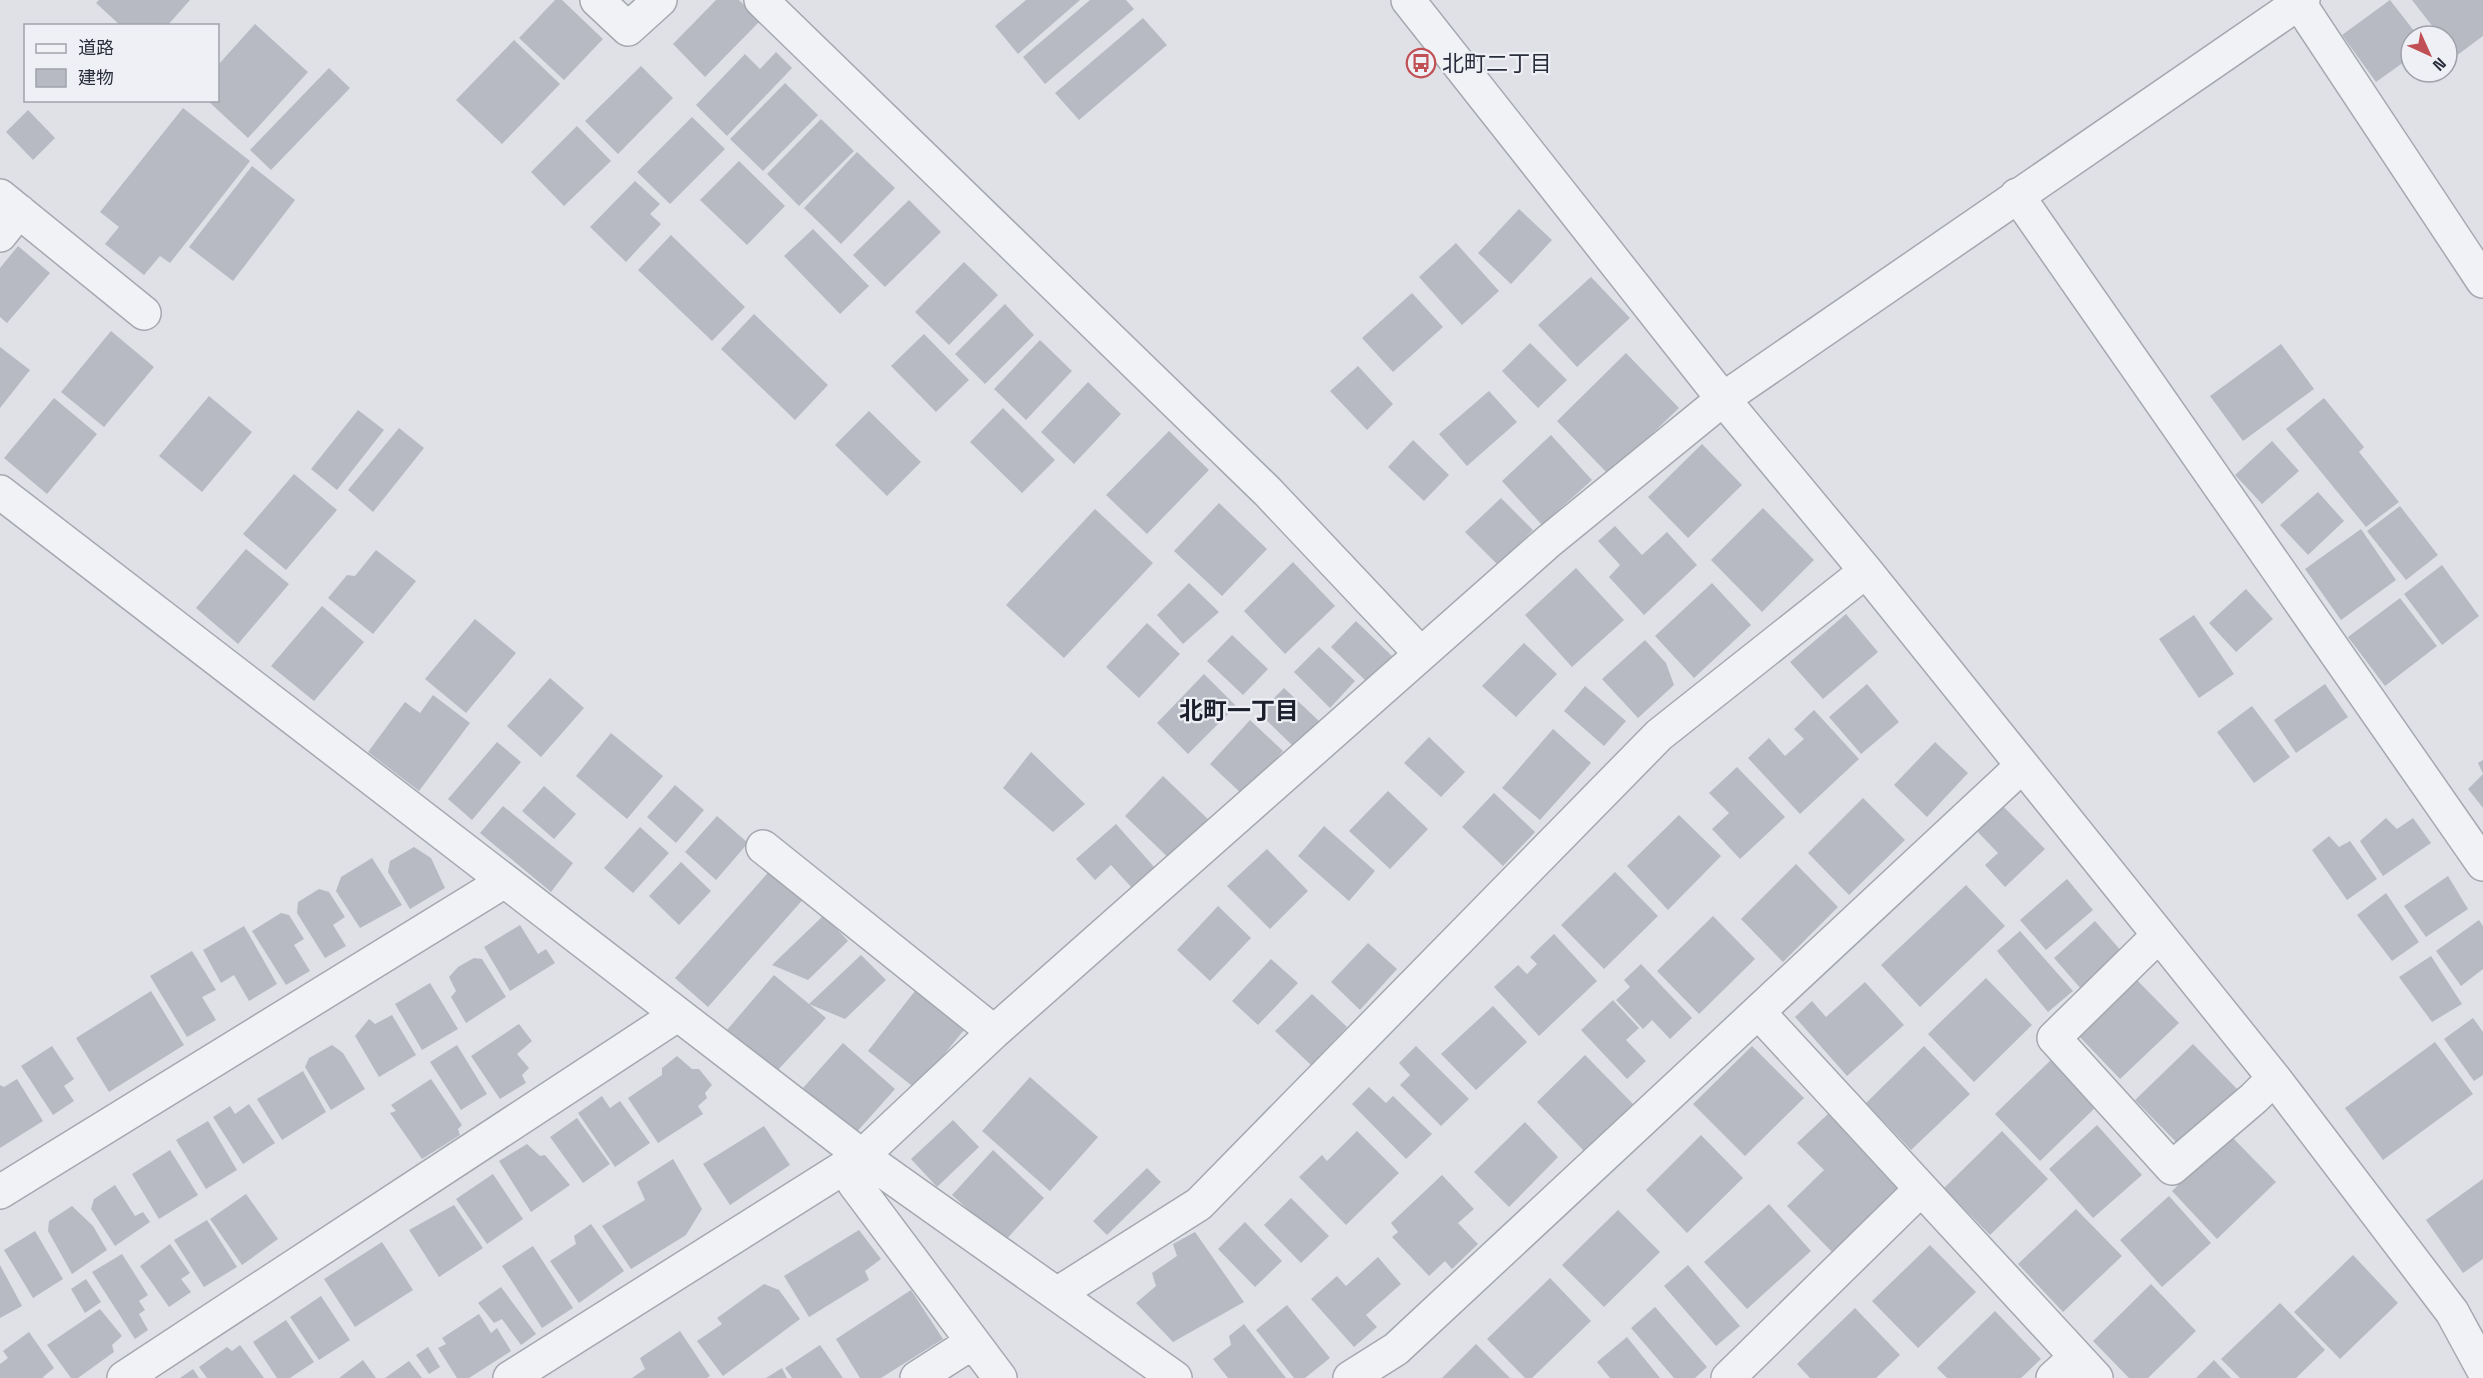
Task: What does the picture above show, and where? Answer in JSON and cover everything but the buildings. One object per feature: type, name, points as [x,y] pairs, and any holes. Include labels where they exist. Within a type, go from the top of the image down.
[{"type":"street","points":[[597,0],[628,29],[660,0]]},
{"type":"street","points":[[761,0],[1268,492],[1421,654]]},
{"type":"street","points":[[1408,0],[1723,399],[1866,571],[2021,767],[2274,1078],[2452,1312],[2483,1369]]},
{"type":"street","points":[[510,1378],[862,1156],[994,1032],[1549,541],[1723,399],[2300,1],[2483,281]]},
{"type":"street","points":[[2017,195],[2483,864]]},
{"type":"street","points":[[6,214],[144,313]]},
{"type":"street","points":[[0,492],[503,882],[862,1156],[1175,1378]]},
{"type":"street","points":[[1057,1294],[1199,1204],[1659,735],[1866,571]]},
{"type":"street","points":[[1350,1378],[1396,1349],[2021,767]]},
{"type":"street","points":[[763,847],[994,1032]]},
{"type":"street","points":[[0,1192],[503,882]]},
{"type":"street","points":[[2158,936],[2054,1038],[2172,1168],[2274,1078]]},
{"type":"street","points":[[1759,1013],[1920,1190],[2075,1371]]},
{"type":"street","points":[[124,1378],[677,1015]]},
{"type":"street","points":[[862,1156],[854,1183],[1000,1378]]},
{"type":"street","points":[[1728,1378],[1920,1190]]},
{"type":"street","points":[[917,1378],[972,1342]]},
{"type":"place","name":"北町二丁目","points":[[1421,63]]},
{"type":"district","name":"北町一丁目","points":[[1239,711]]}]
